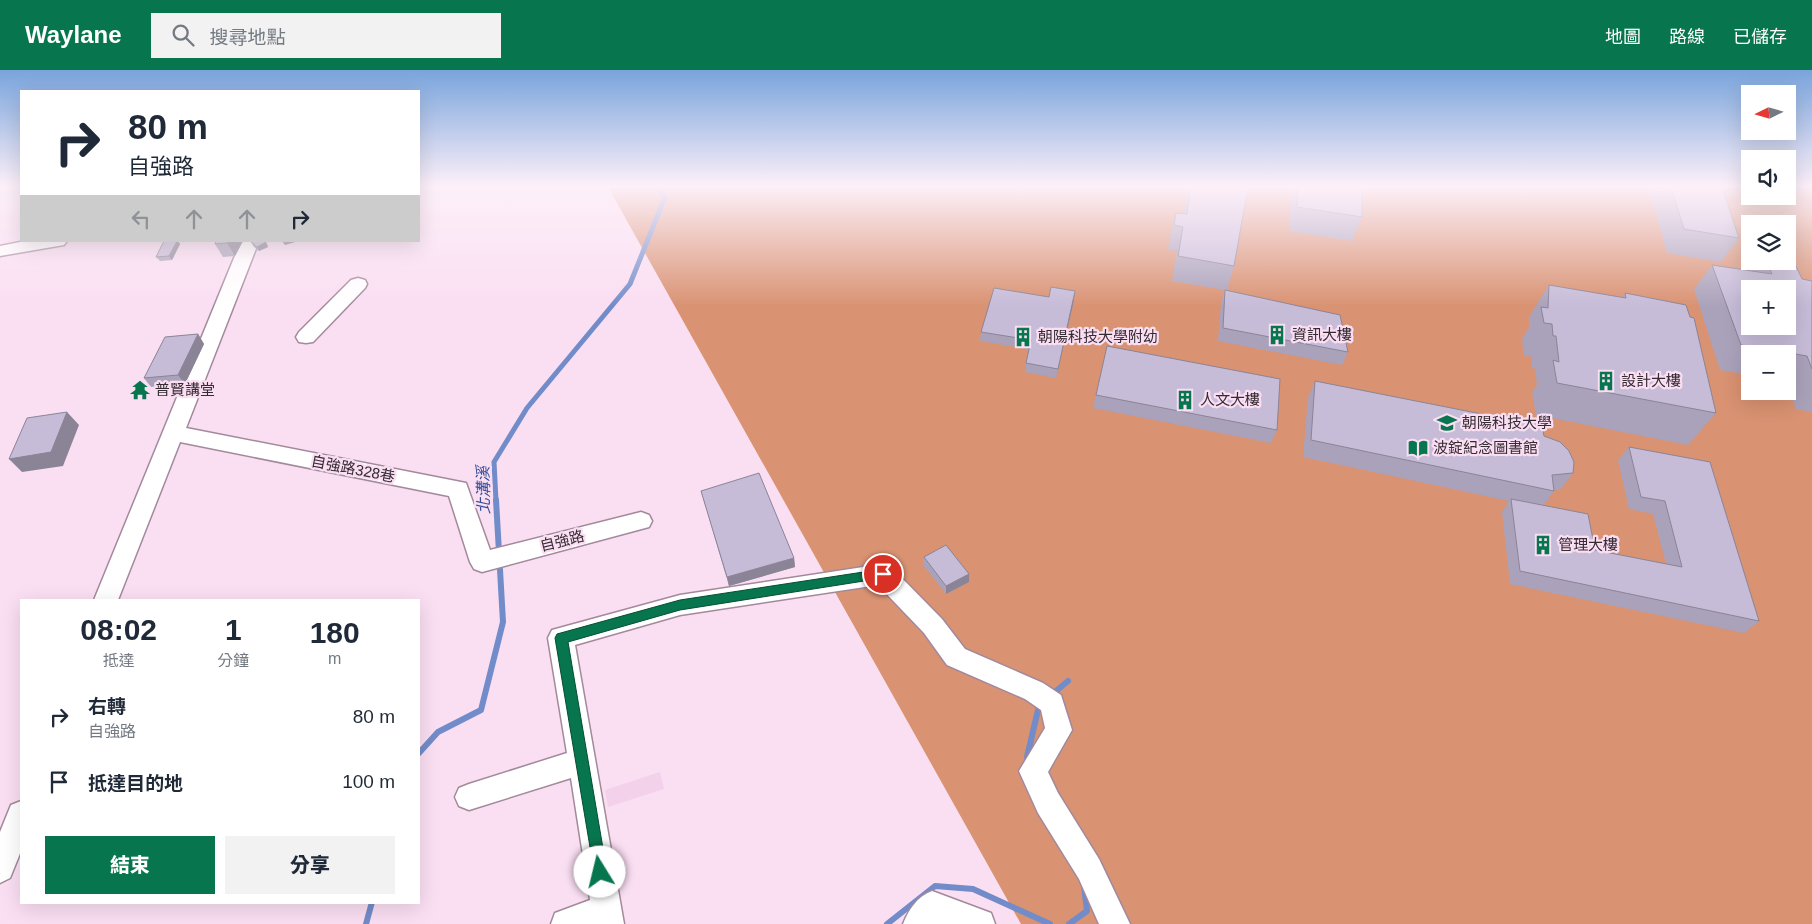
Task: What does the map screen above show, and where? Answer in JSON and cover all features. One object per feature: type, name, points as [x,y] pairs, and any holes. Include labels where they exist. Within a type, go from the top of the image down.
[{"type":"street","points":[[0,250],[52,242]]},
{"type":"street","points":[[106,599],[250,242]]},
{"type":"street","points":[[306,337],[358,284]]},
{"type":"street","name":"自強路328巷","points":[[173,433],[458,489],[482,562]]},
{"type":"street","name":"自強路","points":[[482,562],[641,521]]},
{"type":"street","points":[[566,924],[607,916],[561,638],[680,605],[883,574],[932,626],[956,657],[1034,692],[1052,703],[1059,730],[1032,771],[1048,803],[1089,869],[1115,924]]},
{"type":"street","points":[[469,797],[582,761]]},
{"type":"street","points":[[0,868],[20,818]]},
{"type":"street","points":[[918,924],[932,906],[980,924]]},
{"type":"shaded area","points":[[630,227],[1741,227],[1741,270],[1796,270],[1796,227],[1812,227],[1812,924],[1021,924]]},
{"type":"shaded area","points":[[660,772],[664,789],[608,807],[605,790]]},
{"type":"building","points":[[1183,227],[1241,227],[1234,266],[1178,256]]},
{"type":"building","points":[[1683,227],[1735,227],[1739,238],[1684,229]]},
{"type":"building","points":[[164,242],[176,242],[169,256],[156,257]]},
{"type":"building","points":[[216,242],[228,242],[227,243],[215,244]]},
{"type":"building","points":[[251,242],[266,242],[257,247]]},
{"type":"building","points":[[1712,265],[1772,274],[1770,270],[1796,270],[1796,266],[1802,279],[1812,281],[1812,369],[1807,356],[1796,354],[1796,345],[1741,345]]},
{"type":"building","points":[[1549,285],[1626,298],[1625,293],[1686,305],[1690,317],[1694,318],[1716,413],[1557,383],[1553,360],[1559,362],[1556,336],[1553,336],[1552,324],[1544,323],[1541,307],[1548,308]]},
{"type":"building","name":"朝陽科技大學附幼","points":[[1051,287],[1075,291],[1058,369],[1026,363],[1031,340],[981,332],[994,288],[1049,297]]},
{"type":"building","points":[[1225,290],[1340,315],[1348,352],[1223,328]]},
{"type":"building","points":[[198,334],[178,375],[144,378],[165,337]]},
{"type":"building","name":"人文大樓","points":[[1107,346],[1280,379],[1277,430],[1096,395]]},
{"type":"building","name":"波錠紀念圖書館","points":[[1315,381],[1542,426],[1544,436],[1560,442],[1569,451],[1574,462],[1573,473],[1552,475],[1554,491],[1311,440]]},
{"type":"building","points":[[67,412],[51,452],[9,459],[27,418]]},
{"type":"building","name":"管理大樓","points":[[1629,447],[1710,462],[1759,621],[1520,571],[1511,499],[1588,514],[1595,550],[1682,567],[1665,501],[1641,497]]},
{"type":"building","points":[[759,473],[794,558],[727,577],[701,491]]},
{"type":"building","points":[[946,545],[969,574],[946,586],[924,557]]},
{"type":"waterway","name":"北溝溪","points":[[496,501],[494,462],[527,408],[630,284],[653,227]]},
{"type":"waterway","name":"北溝溪","points":[[420,752],[438,732],[481,710],[503,622],[496,500]]},
{"type":"waterway","points":[[1050,696],[1068,681]]},
{"type":"waterway","points":[[1029,765],[1027,757],[1038,710],[1043,704]]},
{"type":"waterway","points":[[887,924],[935,886],[973,889],[1050,924]]},
{"type":"waterway","points":[[1069,924],[1087,911],[1084,886]]},
{"type":"waterway","name":"北溝溪","points":[[366,924],[371,904]]},
{"type":"place","name":"資訊大樓","points":[[1277,335]]},
{"type":"place","name":"朝陽科技大學附幼","points":[[1023,337]]},
{"type":"place","name":"設計大樓","points":[[1606,381]]},
{"type":"place","name":"普賢講堂","points":[[140,390]]},
{"type":"place","name":"人文大樓","points":[[1185,400]]},
{"type":"place","name":"朝陽科技大學","points":[[1447,423]]},
{"type":"place","name":"波錠紀念圖書館","points":[[1418,448]]},
{"type":"place","name":"管理大樓","points":[[1543,545]]},
{"type":"route","points":[[600,872],[561,638],[680,605],[883,574]]}]
